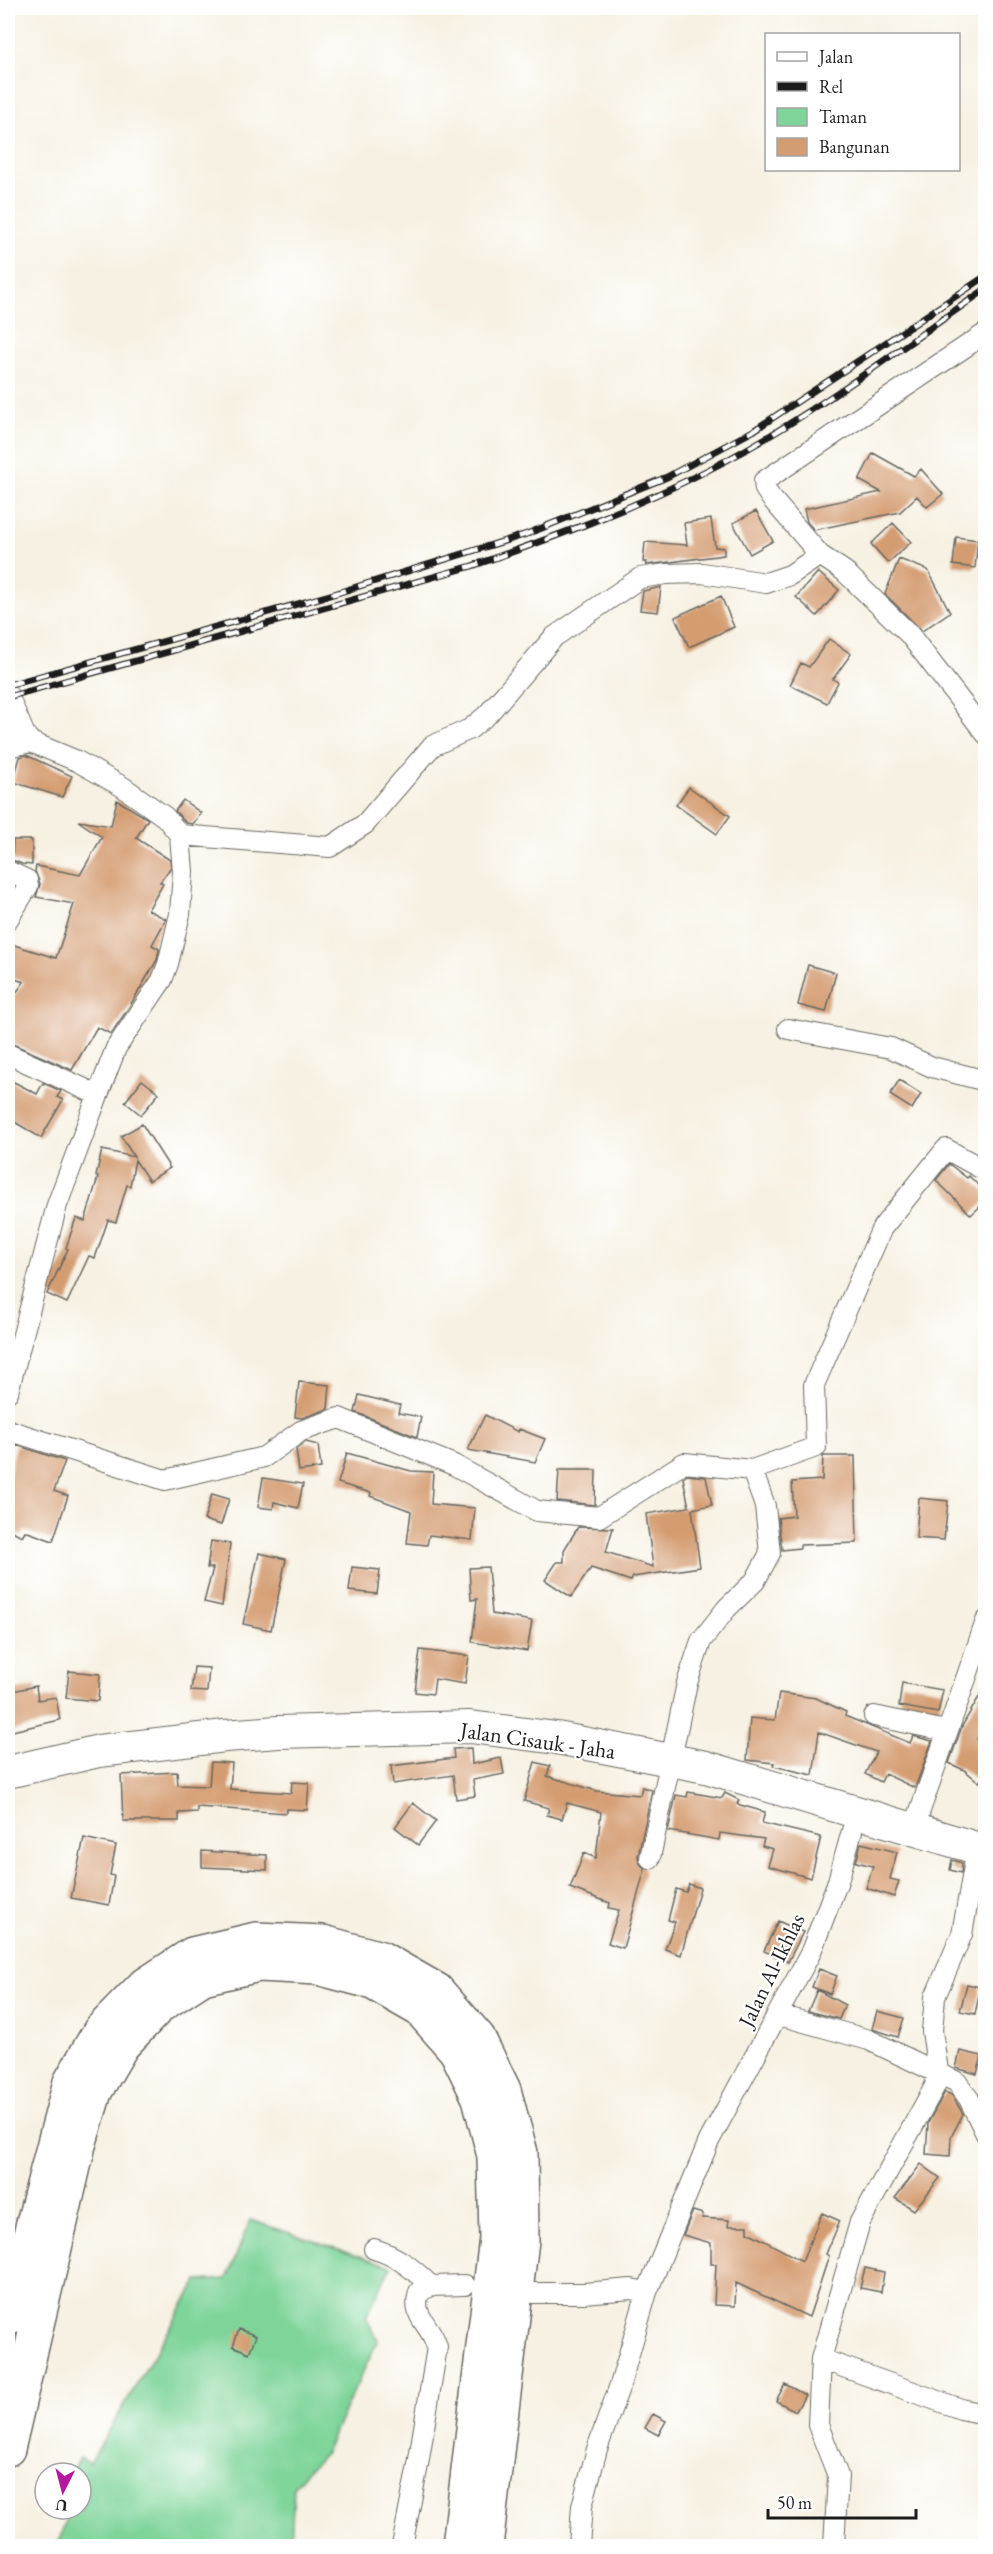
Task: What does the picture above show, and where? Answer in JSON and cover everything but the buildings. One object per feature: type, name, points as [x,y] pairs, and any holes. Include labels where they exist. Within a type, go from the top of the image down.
[{"type":"highway","points":[[8,2319],[70,2082],[100,2030],[143,1986],[192,1954],[256,1939],[323,1942],[381,1958],[437,1990],[478,2037],[504,2090],[521,2153],[522,2240],[486,2547]]},
{"type":"highway","points":[[8,2449],[79,2145],[95,2092],[122,2046],[160,2006],[203,1978],[259,1965],[318,1968],[371,1982],[420,2010],[456,2051],[479,2098],[494,2156],[496,2238],[459,2547]]},
{"type":"main road","name":"Jalan Cisauk - Jaha","points":[[8,1772],[99,1751],[225,1736],[278,1732],[470,1727],[557,1738],[706,1767],[981,1850]]},
{"type":"street","points":[[986,333],[764,481],[765,489],[771,498],[820,555],[844,571],[909,634],[986,734]]},
{"type":"street","points":[[180,835],[330,847],[365,824],[432,746],[470,729],[487,716],[554,637],[640,578],[666,574],[702,573],[766,583],[790,575],[820,555]]},
{"type":"street","points":[[8,695],[25,735],[31,742],[77,761],[123,787],[165,817],[180,835],[183,872],[180,914],[168,964],[162,980],[117,1048],[98,1095],[57,1205],[8,1392]]},
{"type":"street","points":[[8,747],[31,742]]},
{"type":"street","points":[[8,871],[27,880],[28,886],[8,919]]},
{"type":"street","points":[[788,1029],[891,1048],[932,1067],[986,1081]]},
{"type":"street","points":[[8,1054],[98,1095]]},
{"type":"street","points":[[8,1430],[165,1480],[264,1457],[301,1431],[339,1418],[454,1465],[537,1510],[598,1517],[684,1463],[752,1470],[816,1447],[814,1385],[882,1228],[946,1149],[986,1171]]},
{"type":"street","points":[[650,1858],[687,1683],[701,1641],[728,1608],[755,1581],[770,1554],[765,1506],[752,1470]]},
{"type":"street","points":[[914,1828],[986,1622]]},
{"type":"street","points":[[874,1716],[946,1731]]},
{"type":"street","name":"Jalan Al-Ikhlas","points":[[579,2547],[582,2506],[597,2449],[620,2385],[647,2292],[709,2141],[810,1954],[838,1881],[857,1813]]},
{"type":"street","points":[[834,2547],[838,2476],[818,2425],[821,2359],[860,2222],[901,2145],[930,2097],[938,2072],[932,2031],[935,1997],[962,1934],[981,1850]]},
{"type":"street","points":[[779,2015],[869,2040],[957,2082],[969,2098],[986,2134]]},
{"type":"street","points":[[375,2249],[393,2255],[431,2286]]},
{"type":"street","points":[[402,2547],[437,2346],[434,2333],[419,2317],[416,2303],[420,2292],[431,2286],[465,2285]]},
{"type":"street","points":[[533,2293],[584,2293],[631,2289],[647,2292]]},
{"type":"street","points":[[821,2359],[961,2409],[975,2412],[986,2410]]},
{"type":"green space","points":[[250,2220],[391,2266],[366,2317],[378,2340],[325,2452],[294,2485],[291,2546],[57,2546],[66,2521],[93,2521],[93,2461],[91,2461],[198,2281],[227,2279]]},
{"type":"railway","points":[[8,685],[337,593],[527,534],[667,477],[753,431],[986,276]]},
{"type":"railway","points":[[8,697],[472,566],[621,510],[708,470],[780,430],[986,289]]}]
